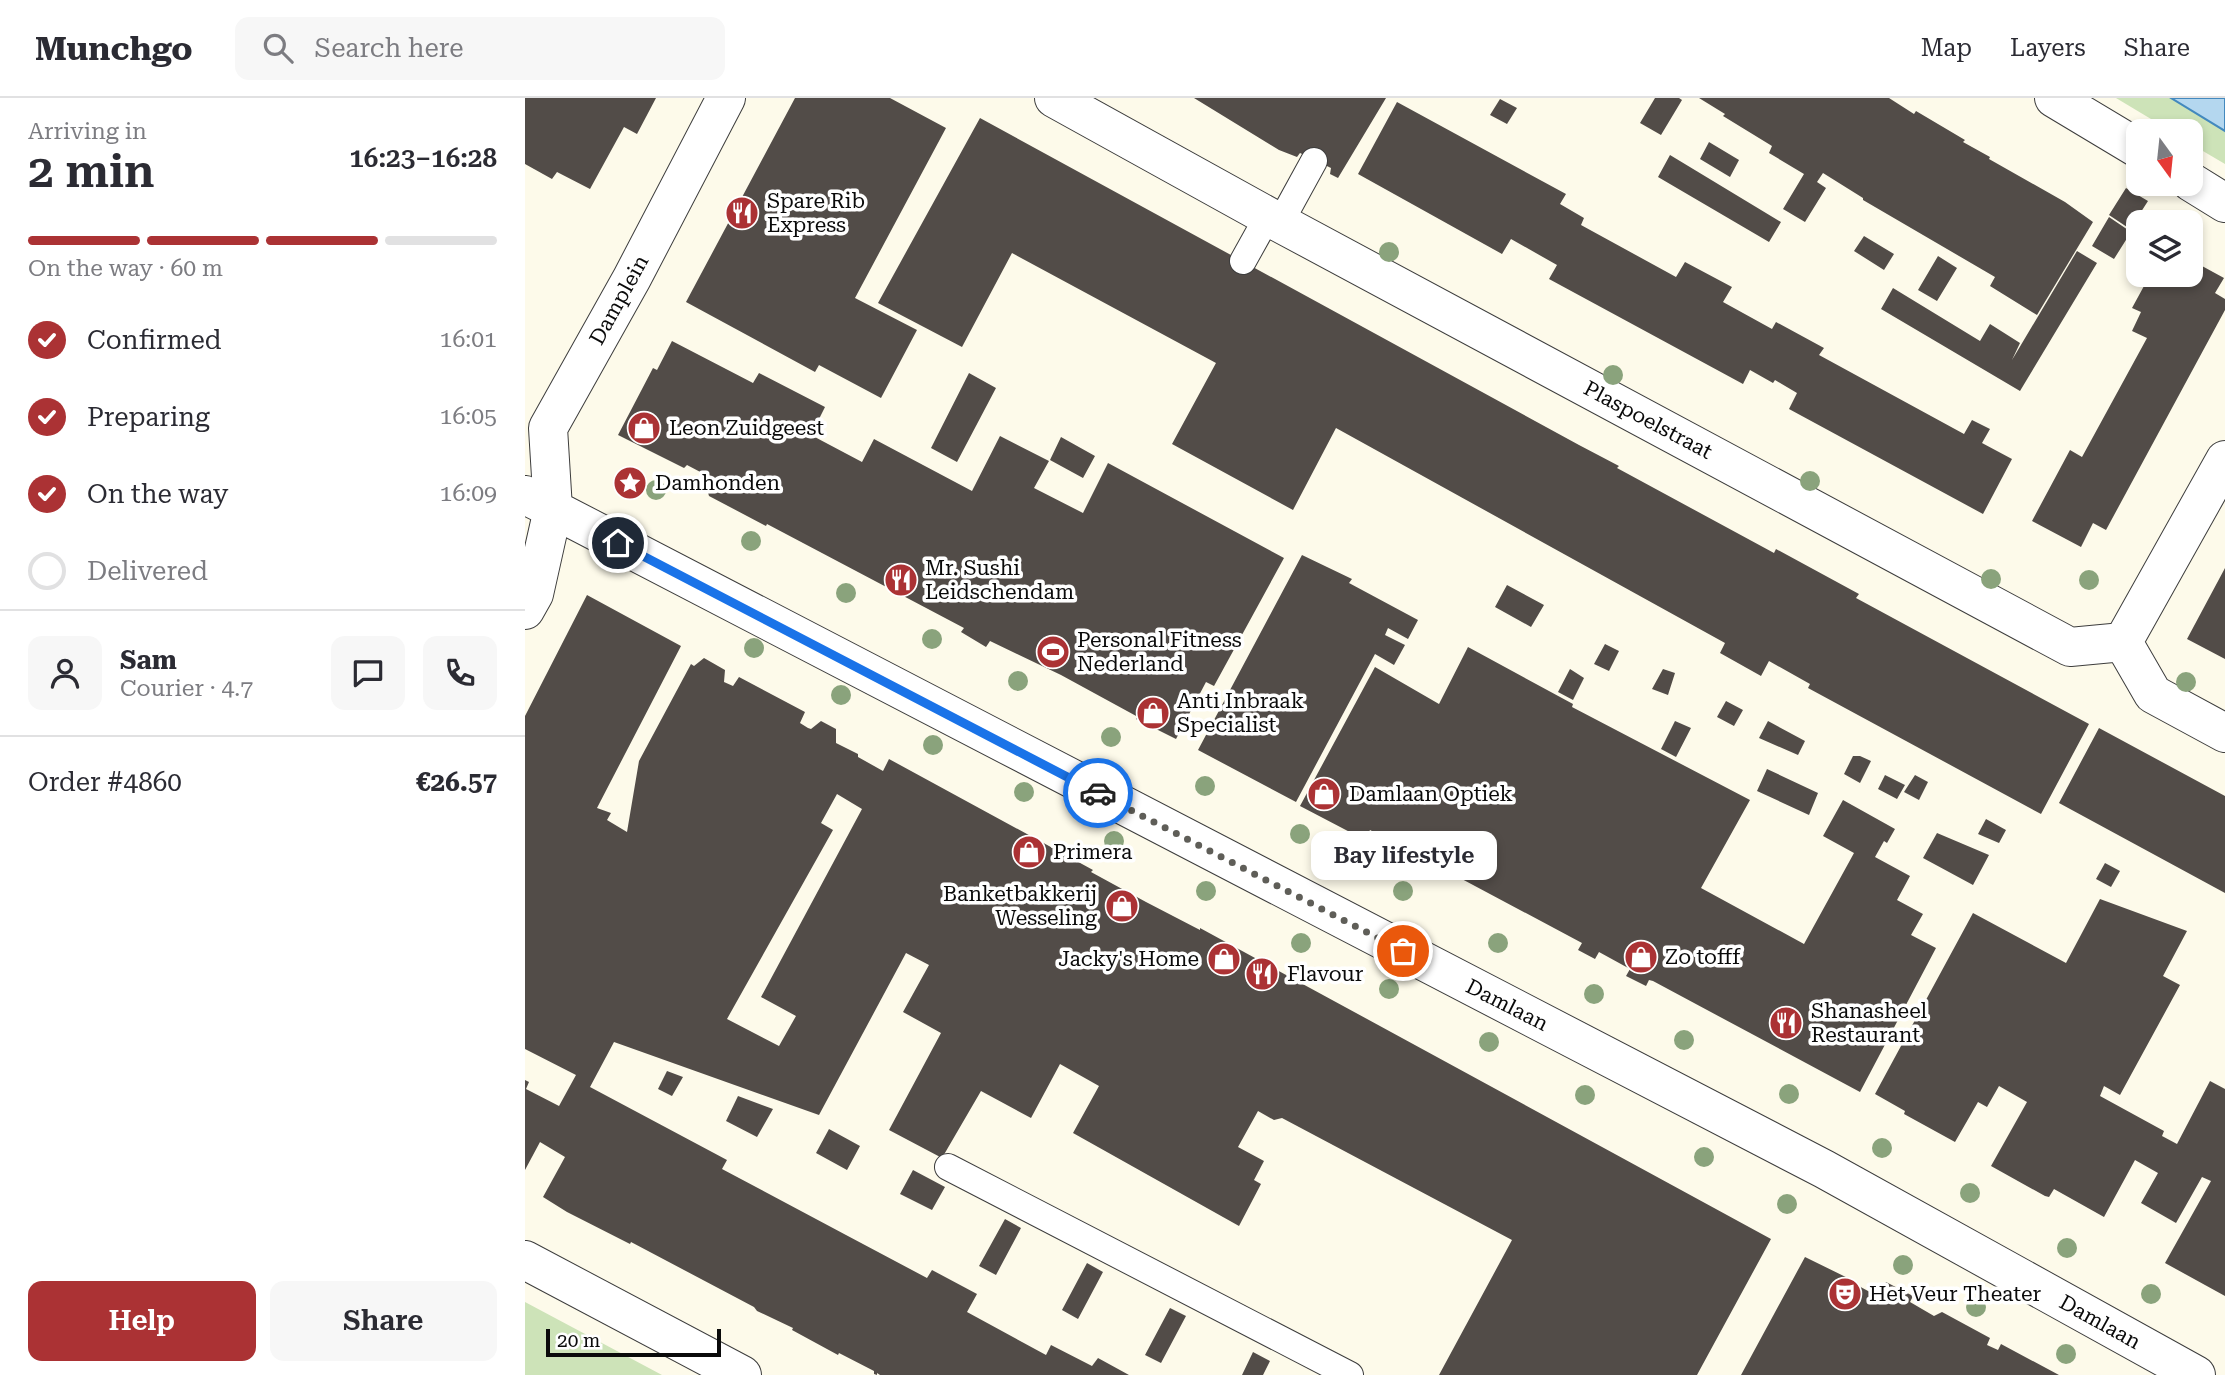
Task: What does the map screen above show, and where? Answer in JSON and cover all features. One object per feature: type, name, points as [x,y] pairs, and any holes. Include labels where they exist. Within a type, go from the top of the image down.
[{"type":"street","name":"Damplein","points":[[525,610],[534,594],[539,502],[548,428],[632,278],[726,98]]},
{"type":"street","name":"Plaspoelstraat","points":[[1055,98],[1274,220],[2070,647],[2123,642]]},
{"type":"street","points":[[2054,98],[2126,141]]},
{"type":"street","points":[[2203,189],[2225,203]]},
{"type":"street","points":[[2225,460],[2123,642],[2153,694],[2225,733]]},
{"type":"street","name":"Damlaan","points":[[539,502],[1824,1169],[2196,1375]]},
{"type":"street","points":[[525,1260],[742,1375]]},
{"type":"lane","points":[[1244,261],[1314,161]]},
{"type":"lane","points":[[949,1167],[1350,1375]]},
{"type":"green space","points":[[2116,98],[2171,98],[2225,131],[2225,164],[2203,151],[2203,119],[2151,119]]},
{"type":"green space","points":[[525,1302],[662,1375],[525,1375]]},
{"type":"water","points":[[2171,98],[2225,98],[2225,131]]},
{"type":"building","points":[[525,98],[656,98],[637,134],[624,127],[590,189],[557,172],[552,179],[525,164]]},
{"type":"building","points":[[795,98],[890,98],[946,128],[855,298],[917,330],[881,398],[819,365],[815,372],[686,302]]},
{"type":"building","points":[[1194,98],[1386,98],[1338,178],[1330,174],[1331,168],[1300,153],[1297,157],[1279,150]]},
{"type":"building","points":[[1655,98],[1682,100],[1661,135],[1640,123]]},
{"type":"building","points":[[1699,98],[1889,98],[1965,140],[1963,142],[1990,157],[1989,159],[2065,202],[2093,222],[2037,315],[1990,286],[1995,277],[1863,200],[1823,173],[1817,182],[1826,188],[1805,222],[1783,209],[1804,174],[1769,153],[1772,146]]},
{"type":"building","points":[[1500,99],[1517,108],[1507,124],[1490,115]]},
{"type":"building","points":[[1397,102],[1566,194],[1560,204],[1584,218],[1581,225],[1676,277],[1685,262],[1732,287],[1723,302],[1772,329],[1776,322],[1824,348],[1819,355],[1964,434],[1972,420],[1990,429],[1982,443],[2012,459],[1983,514],[1789,409],[1797,393],[1775,380],[1773,383],[1750,370],[1743,384],[1549,279],[1557,265],[1511,239],[1502,254],[1358,174]]},
{"type":"building","points":[[980,118],[1619,466],[1617,468],[1774,553],[1776,549],[1859,594],[1856,598],[2089,724],[2041,814],[1808,688],[1810,684],[1769,661],[1761,676],[1720,653],[1725,643],[1336,428],[1293,510],[1172,444],[1216,363],[1012,253],[962,347],[878,303]]},
{"type":"building","points":[[1709,142],[1739,160],[1730,177],[1700,159]]},
{"type":"building","points":[[1670,155],[1781,222],[1769,242],[1658,177]]},
{"type":"building","points":[[2126,188],[2126,196],[2140,196],[2148,201],[2142,210],[2126,210],[2126,226],[2109,215]]},
{"type":"building","points":[[2109,217],[2126,229],[2126,240],[2114,259],[2092,246]]},
{"type":"building","points":[[1864,236],[1894,254],[1884,270],[1854,251]]},
{"type":"building","points":[[2077,251],[2097,263],[2020,391],[1881,309],[1893,288],[1980,341],[1990,324],[2020,343],[2012,360]]},
{"type":"building","points":[[1938,256],[1957,268],[1937,301],[1918,290]]},
{"type":"building","points":[[2203,267],[2224,278],[2215,293],[2225,299],[2225,310],[2106,530],[2093,523],[2081,547],[2032,521],[2070,450],[2082,457],[2147,338],[2132,331],[2141,312],[2132,308],[2143,287],[2203,287]]},
{"type":"building","points":[[672,341],[753,383],[759,373],[825,407],[811,435],[862,462],[874,439],[972,491],[1000,436],[1049,461],[1034,488],[1083,513],[1108,463],[1284,558],[1214,686],[1206,682],[1176,739],[1061,675],[990,641],[986,647],[961,632],[964,628],[709,496],[704,479],[706,475],[687,465],[684,468],[618,435],[653,368],[657,370]]},
{"type":"building","points":[[969,373],[996,388],[957,462],[931,448]]},
{"type":"building","points":[[1061,437],[1095,456],[1083,478],[1050,460]]},
{"type":"building","points":[[1302,555],[1352,579],[1349,583],[1418,620],[1408,639],[1388,628],[1385,635],[1405,645],[1394,665],[1375,654],[1296,802],[1198,750]]},
{"type":"building","points":[[2225,568],[2225,659],[2187,639]]},
{"type":"building","points":[[1507,585],[1544,605],[1531,627],[1495,607]]},
{"type":"building","points":[[587,595],[681,646],[597,808],[611,813],[607,820],[627,832],[639,761],[691,664],[694,666],[704,658],[725,670],[724,682],[733,686],[739,677],[805,712],[800,723],[808,728],[811,729],[821,721],[836,729],[836,743],[883,771],[889,759],[1093,870],[1091,872],[1146,902],[1200,928],[1771,1239],[1697,1375],[1439,1375],[1512,1240],[1282,1118],[1274,1120],[1258,1111],[1238,1147],[1264,1161],[1254,1180],[1261,1184],[1239,1226],[1073,1133],[1099,1086],[1060,1064],[1031,1118],[981,1091],[942,1158],[889,1130],[941,1033],[903,1012],[929,965],[906,953],[819,1115],[614,1042],[590,1087],[727,1160],[722,1169],[927,1278],[932,1270],[977,1294],[967,1312],[1046,1355],[1051,1345],[1092,1366],[1098,1358],[1129,1375],[874,1374],[874,1371],[839,1353],[838,1355],[754,1307],[631,1242],[630,1244],[567,1212],[543,1197],[565,1157],[540,1142],[525,1170],[525,1080],[529,1082],[526,1089],[559,1106],[576,1075],[525,1049],[525,716]],"holes":[[[837,794],[862,809],[761,997],[796,1016],[779,1046],[727,1019],[833,830],[821,823]]]},
{"type":"building","points":[[1605,644],[1619,651],[1609,671],[1594,664]]},
{"type":"building","points":[[1468,647],[1573,704],[1572,707],[1750,800],[1701,888],[1804,944],[1854,853],[1823,836],[1843,800],[1895,829],[1875,857],[1910,876],[1897,900],[1923,914],[1911,935],[1936,948],[1860,1092],[1653,981],[1649,980],[1646,986],[1626,976],[1630,969],[1599,952],[1595,959],[1578,950],[1582,943],[1370,830],[1365,840],[1300,806],[1375,667],[1439,704]]},
{"type":"building","points":[[1570,669],[1584,678],[1573,700],[1558,692]]},
{"type":"building","points":[[1663,669],[1675,673],[1668,695],[1652,689]]},
{"type":"building","points":[[1726,701],[1743,710],[1734,726],[1717,717]]},
{"type":"building","points":[[1675,721],[1691,728],[1676,757],[1661,749]]},
{"type":"building","points":[[1768,721],[1805,741],[1798,755],[1759,738]]},
{"type":"building","points":[[2099,728],[2225,796],[2225,893],[2059,803]]},
{"type":"building","points":[[1853,756],[1871,761],[1860,783],[1844,774]]},
{"type":"building","points":[[1767,769],[1818,793],[1809,815],[1757,791]]},
{"type":"building","points":[[1885,775],[1905,785],[1897,799],[1878,789]]},
{"type":"building","points":[[1915,775],[1928,782],[1919,800],[1904,792]]},
{"type":"building","points":[[1986,819],[2006,830],[1999,843],[1978,834]]},
{"type":"building","points":[[1937,833],[1989,855],[1973,885],[1923,858]]},
{"type":"building","points":[[2105,863],[2120,871],[2111,887],[2096,879]]},
{"type":"building","points":[[2100,899],[2187,931],[2163,976],[2180,985],[2120,1095],[2104,1086],[2100,1096],[2164,1131],[2162,1136],[2177,1144],[2210,1081],[2225,1089],[2225,1296],[2165,1263],[2211,1181],[2202,1177],[2176,1223],[2141,1203],[2158,1173],[2135,1160],[2104,1217],[2054,1189],[2049,1197],[2045,1196],[1991,1166],[2027,1102],[1999,1086],[1987,1107],[1978,1102],[1955,1142],[1904,1114],[1905,1111],[1875,1094],[1973,913],[2066,963]]},
{"type":"building","points":[[667,1071],[683,1077],[672,1096],[658,1089]]},
{"type":"building","points":[[738,1096],[773,1109],[757,1137],[726,1121]]},
{"type":"building","points":[[829,1129],[860,1146],[847,1170],[816,1153]]},
{"type":"building","points":[[913,1170],[945,1187],[932,1210],[900,1194]]},
{"type":"building","points":[[1005,1219],[1021,1228],[996,1275],[979,1266]]},
{"type":"building","points":[[1805,1257],[1858,1283],[1857,1285],[1879,1297],[1886,1282],[1913,1296],[1910,1302],[1934,1316],[1942,1312],[1990,1338],[1987,1345],[1998,1350],[2001,1344],[2059,1375],[1741,1375]]},
{"type":"building","points":[[1087,1263],[1103,1272],[1078,1319],[1062,1310]]},
{"type":"building","points":[[1170,1308],[1186,1316],[1161,1363],[1145,1355]]},
{"type":"building","points":[[1253,1352],[1270,1361],[1263,1375],[1242,1375]]},
{"type":"way so far","points":[[1098,793],[1403,951]]},
{"type":"place","name":"Spare Rib Express","points":[[742,213]]},
{"type":"place","name":"Leon Zuidgeest","points":[[644,428]]},
{"type":"place","name":"Damhonden","points":[[630,483]]},
{"type":"place","name":"Mr. Sushi Leidschendam","points":[[901,580]]},
{"type":"place","name":"Personal Fitness Nederland","points":[[1053,652]]},
{"type":"place","name":"Anti Inbraak Specialist","points":[[1153,713]]},
{"type":"place","name":"Damlaan Optiek","points":[[1324,794]]},
{"type":"place","name":"Primera","points":[[1029,852]]},
{"type":"place","name":"Banketbakkerij Wesseling","points":[[1122,906]]},
{"type":"place","name":"Bay lifestyle","points":[[1403,951]]},
{"type":"place","name":"Zo tofff","points":[[1641,957]]},
{"type":"place","name":"Jacky's Home","points":[[1224,959]]},
{"type":"place","name":"Flavour","points":[[1262,974]]},
{"type":"place","name":"Shanasheel Restaurant","points":[[1786,1023]]},
{"type":"place","name":"Het Veur Theater","points":[[1845,1294]]},
{"type":"route","points":[[618,543],[1098,793]]}]
